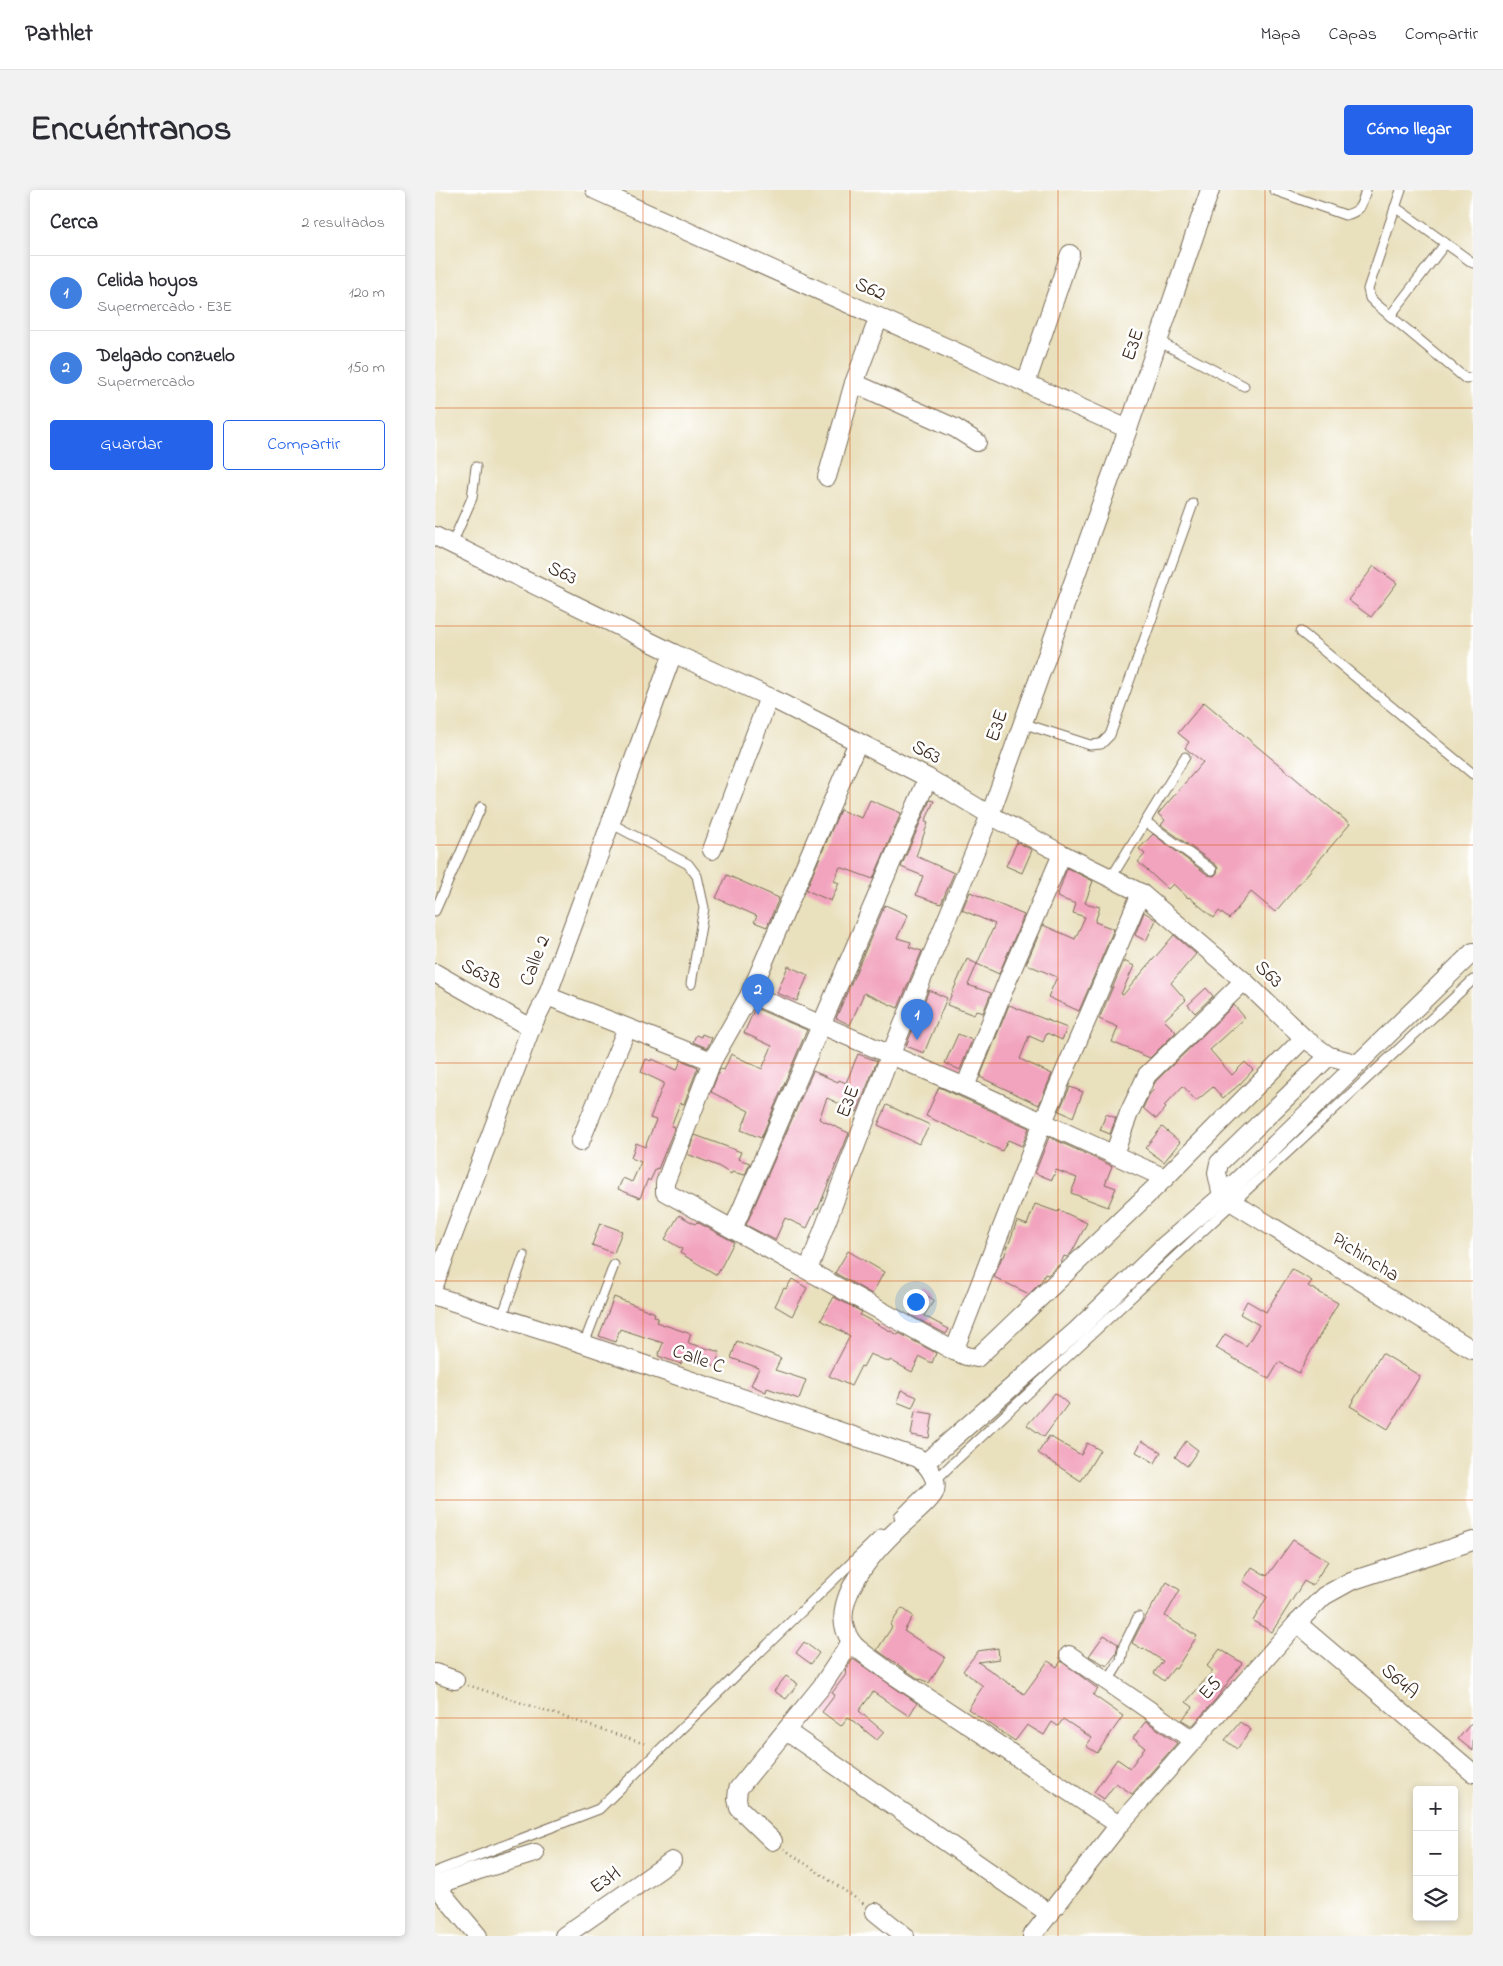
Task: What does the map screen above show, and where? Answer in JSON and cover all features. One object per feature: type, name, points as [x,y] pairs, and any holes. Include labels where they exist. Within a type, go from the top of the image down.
[{"type":"street","name":"S62","points":[[595,190],[1128,429]]},
{"type":"street","name":"E3E","points":[[808,1270],[890,1056],[990,815],[1021,723],[1128,429],[1210,190]]},
{"type":"street","points":[[1026,383],[1069,254]]},
{"type":"street","points":[[827,477],[854,383],[879,317]]},
{"type":"street","points":[[854,383],[955,428],[977,442]]},
{"type":"street","name":"S63","points":[[435,536],[858,742],[928,778],[990,815],[1062,854],[1141,893],[1244,981],[1303,1038],[1329,1056],[1358,1064]]},
{"type":"street","name":"Calle 2","points":[[435,1283],[531,1028],[547,996],[673,653]]},
{"type":"street","points":[[712,850],[769,697]]},
{"type":"street","points":[[858,742],[750,994],[712,1061],[664,1188],[665,1192],[954,1351],[977,1358],[1165,1178],[1303,1038]]},
{"type":"street","points":[[733,1229],[928,778]]},
{"type":"street","points":[[965,1087],[1008,979],[1062,854]]},
{"type":"street","points":[[954,1351],[1043,1122],[1141,893]]},
{"type":"street","points":[[1119,1825],[886,1670],[851,1642],[843,1615],[849,1594],[865,1564],[899,1527],[933,1495],[936,1481],[925,1462],[1077,1330],[1165,1246],[1229,1199],[1358,1064],[1473,952]]},
{"type":"street","name":"S63B","points":[[435,973],[531,1028]]},
{"type":"street","points":[[1115,1154],[1129,1113],[1147,1075],[1244,981]]},
{"type":"street","points":[[750,994],[965,1087],[1165,1178]]},
{"type":"street","points":[[547,996],[712,1061]]},
{"type":"street","points":[[580,1142],[627,1028]]},
{"type":"street","points":[[1229,1199],[1217,1173],[1219,1163],[1329,1056]]},
{"type":"street","name":"Pichincha","points":[[1229,1199],[1473,1350]]},
{"type":"street","name":"Calle C","points":[[435,1296],[584,1344],[925,1462]]},
{"type":"street","name":"E5","points":[[1032,1936],[1119,1825],[1297,1623],[1324,1596],[1351,1581],[1473,1541]]},
{"type":"street","name":"S64A","points":[[1297,1623],[1473,1773]]},
{"type":"street","points":[[773,1841],[739,1808],[737,1800],[738,1789],[822,1686],[851,1642]]},
{"type":"street","points":[[1069,1655],[1194,1741]]},
{"type":"street","points":[[435,1673],[455,1680]]},
{"type":"street","points":[[786,1731],[1049,1914]]},
{"type":"street","points":[[478,1936],[435,1886],[535,1853]]},
{"type":"street","name":"E3H","points":[[564,1936],[671,1861]]},
{"type":"street","points":[[875,1912],[897,1934]]},
{"type":"lane","points":[[1273,190],[1345,215],[1353,213],[1361,207],[1366,190]]},
{"type":"lane","points":[[1401,190],[1368,289],[1370,298],[1466,379],[1473,378]]},
{"type":"lane","points":[[1395,207],[1473,263]]},
{"type":"lane","points":[[1390,316],[1445,244]]},
{"type":"lane","points":[[1158,341],[1244,386]]},
{"type":"lane","points":[[452,544],[472,498],[476,467]]},
{"type":"lane","points":[[1021,723],[1089,745],[1101,744],[1110,735],[1193,504]]},
{"type":"lane","points":[[1301,632],[1473,774]]},
{"type":"lane","points":[[1111,878],[1185,757]]},
{"type":"lane","points":[[435,911],[481,807]]},
{"type":"lane","points":[[1146,822],[1212,870]]},
{"type":"lane","points":[[610,823],[689,864],[697,876],[704,908],[691,984]]},
{"type":"lane","points":[[435,1872],[599,1809],[1229,1199],[1473,980]]},
{"type":"lane","points":[[502,1317],[524,1256]]},
{"type":"lane","points":[[584,1344],[614,1265]]},
{"type":"lane","points":[[1108,1682],[1121,1660],[1124,1645],[1138,1617]]},
{"type":"path","points":[[455,1680],[660,1749]]},
{"type":"path","points":[[773,1841],[875,1912]]},
{"type":"building","points":[[1374,566],[1397,583],[1371,617],[1348,600]]},
{"type":"building","points":[[1204,702],[1350,824],[1275,912],[1251,892],[1229,919],[1219,911],[1214,918],[1173,884],[1168,889],[1138,862],[1145,854],[1139,849],[1153,834],[1208,875],[1214,876],[1217,873],[1218,868],[1216,865],[1161,825],[1165,820],[1158,814],[1203,762],[1185,748],[1189,742],[1178,733]]},
{"type":"building","points":[[870,800],[901,813],[873,879],[840,867],[834,881],[839,883],[831,901],[806,890],[840,810],[862,818]]},
{"type":"building","points":[[930,800],[934,801],[925,822],[928,823],[916,856],[954,873],[941,904],[916,895],[923,876],[901,867]]},
{"type":"building","points":[[1017,842],[1032,850],[1022,873],[1006,866]]},
{"type":"building","points":[[1067,868],[1093,881],[1085,903],[1100,907],[1095,922],[1114,929],[1079,1011],[1048,997],[1057,977],[1026,964],[1043,925],[1075,939],[1085,917],[1073,913],[1076,904],[1057,897]]},
{"type":"building","points":[[727,875],[779,898],[767,927],[754,922],[757,916],[716,898]]},
{"type":"building","points":[[970,892],[1024,915],[999,974],[977,964],[995,924],[962,910]]},
{"type":"building","points":[[885,905],[908,915],[897,938],[911,942],[909,947],[922,951],[898,1008],[864,993],[850,1025],[836,1018]]},
{"type":"building","points":[[1144,912],[1156,920],[1146,941],[1135,935]]},
{"type":"building","points":[[1174,935],[1196,954],[1171,983],[1186,1000],[1164,1020],[1176,1032],[1150,1058],[1112,1042],[1118,1027],[1099,1019],[1124,961],[1134,966],[1121,994],[1123,995]]},
{"type":"building","points":[[967,959],[977,964],[968,985],[991,993],[983,1013],[976,1010],[974,1015],[947,1005]]},
{"type":"building","points":[[788,966],[808,975],[797,1001],[777,993]]},
{"type":"building","points":[[1206,988],[1213,996],[1195,1013],[1188,1005]]},
{"type":"building","points":[[929,990],[947,998],[924,1053],[906,1046]]},
{"type":"building","points":[[1009,1005],[1067,1028],[1062,1040],[1047,1033],[1043,1042],[1029,1036],[1020,1059],[1052,1074],[1039,1105],[980,1077]]},
{"type":"building","points":[[1234,1005],[1245,1018],[1210,1050],[1232,1075],[1245,1062],[1253,1070],[1223,1098],[1213,1087],[1196,1101],[1183,1086],[1164,1106],[1166,1108],[1156,1119],[1143,1108],[1149,1095],[1155,1088],[1153,1086],[1156,1081]]},
{"type":"building","points":[[755,1008],[807,1030],[761,1138],[741,1130],[749,1111],[711,1092],[720,1069],[724,1070],[731,1054],[762,1069],[772,1046],[744,1033]]},
{"type":"building","points":[[702,1034],[712,1038],[707,1048],[693,1042],[696,1035],[701,1037]]},
{"type":"building","points":[[958,1034],[972,1040],[960,1070],[945,1063]]},
{"type":"building","points":[[858,1054],[877,1061],[857,1112],[827,1098],[819,1119],[849,1133],[818,1209],[816,1209],[807,1228],[785,1218],[775,1240],[746,1225],[813,1071],[838,1082],[839,1080],[846,1083]]},
{"type":"building","points":[[646,1059],[651,1061],[652,1059],[677,1070],[681,1060],[698,1067],[684,1104],[680,1103],[671,1126],[675,1127],[658,1169],[656,1168],[650,1181],[648,1179],[640,1198],[618,1189],[623,1178],[632,1182],[641,1162],[631,1158],[636,1143],[645,1147],[656,1120],[650,1118],[664,1083],[641,1072]]},
{"type":"building","points":[[939,1087],[1029,1128],[1022,1146],[1008,1140],[1002,1151],[926,1116]]},
{"type":"building","points":[[1070,1087],[1083,1092],[1073,1117],[1059,1111]]},
{"type":"building","points":[[887,1105],[930,1125],[919,1144],[878,1125]]},
{"type":"building","points":[[1106,1114],[1116,1118],[1110,1134],[1100,1130]]},
{"type":"building","points":[[1162,1127],[1180,1142],[1164,1162],[1145,1148]]},
{"type":"building","points":[[695,1135],[741,1152],[738,1159],[750,1163],[745,1175],[732,1172],[731,1174],[718,1166],[687,1154]]},
{"type":"building","points":[[1049,1137],[1112,1166],[1105,1184],[1116,1188],[1108,1207],[1071,1193],[1077,1178],[1056,1170],[1052,1180],[1035,1173]]},
{"type":"building","points":[[1035,1204],[1058,1212],[1059,1210],[1087,1223],[1072,1252],[1067,1257],[1064,1256],[1061,1263],[1048,1275],[1045,1274],[1041,1282],[1029,1294],[994,1277],[1002,1257],[1004,1257],[1017,1221],[1027,1225]]},
{"type":"building","points":[[679,1215],[695,1224],[697,1222],[734,1242],[717,1275],[680,1253],[682,1249],[665,1239]]},
{"type":"building","points":[[600,1223],[622,1231],[614,1253],[592,1245]]},
{"type":"building","points":[[848,1251],[884,1272],[872,1294],[835,1273]]},
{"type":"building","points":[[1292,1269],[1312,1281],[1308,1286],[1338,1303],[1299,1373],[1279,1362],[1269,1379],[1216,1348],[1225,1334],[1246,1346],[1259,1325],[1240,1314],[1247,1301],[1266,1312]]},
{"type":"building","points":[[792,1279],[807,1288],[792,1316],[775,1306],[784,1288],[786,1289]]},
{"type":"building","points":[[923,1293],[934,1300],[924,1316],[949,1329],[946,1334],[910,1315]]},
{"type":"building","points":[[614,1297],[655,1313],[654,1316],[658,1318],[656,1322],[691,1334],[688,1343],[720,1352],[715,1366],[684,1356],[681,1364],[658,1356],[663,1343],[620,1329],[615,1342],[599,1336]]},
{"type":"building","points":[[834,1297],[862,1312],[860,1315],[936,1353],[932,1363],[920,1357],[912,1372],[890,1360],[889,1362],[870,1354],[863,1367],[861,1366],[851,1386],[829,1376],[850,1336],[821,1320]]},
{"type":"building","points":[[737,1341],[781,1358],[775,1370],[806,1380],[799,1399],[767,1388],[766,1392],[751,1385],[759,1368],[731,1358]]},
{"type":"building","points":[[1382,1353],[1420,1376],[1388,1429],[1350,1406]]},
{"type":"building","points":[[901,1390],[917,1397],[912,1408],[897,1402]]},
{"type":"building","points":[[1055,1393],[1068,1404],[1044,1437],[1027,1425]]},
{"type":"building","points":[[915,1411],[933,1414],[929,1438],[911,1435]]},
{"type":"building","points":[[1049,1436],[1081,1455],[1087,1443],[1100,1450],[1081,1481],[1038,1453]]},
{"type":"building","points":[[1142,1441],[1161,1452],[1155,1463],[1136,1452]]},
{"type":"building","points":[[1186,1441],[1198,1450],[1187,1466],[1175,1457]]},
{"type":"building","points":[[1293,1540],[1328,1561],[1312,1586],[1304,1581],[1272,1632],[1253,1621],[1267,1597],[1243,1581],[1252,1567],[1267,1576]]},
{"type":"building","points":[[1167,1582],[1180,1590],[1165,1616],[1197,1636],[1176,1669],[1174,1668],[1164,1681],[1154,1673],[1163,1661],[1132,1643]]},
{"type":"building","points":[[902,1608],[913,1616],[904,1631],[945,1657],[929,1683],[920,1680],[877,1650],[892,1627],[890,1625]]},
{"type":"building","points":[[1104,1635],[1118,1644],[1116,1654],[1107,1666],[1089,1656]]},
{"type":"building","points":[[804,1642],[819,1653],[811,1664],[796,1653]]},
{"type":"building","points":[[998,1648],[999,1659],[978,1662],[1024,1694],[1048,1661],[1057,1667],[1061,1661],[1098,1689],[1093,1695],[1123,1716],[1097,1753],[1086,1746],[1092,1738],[1063,1719],[1058,1726],[1052,1722],[1044,1735],[1027,1725],[1015,1741],[968,1709],[983,1686],[963,1671],[978,1651]]},
{"type":"building","points":[[1220,1649],[1242,1663],[1216,1699],[1192,1726],[1182,1720],[1193,1707],[1186,1702],[1213,1671],[1207,1666]]},
{"type":"building","points":[[853,1659],[917,1703],[909,1716],[873,1692],[859,1711],[884,1732],[877,1740],[848,1717],[841,1726],[822,1712],[835,1695],[832,1693],[847,1673],[845,1671]]},
{"type":"building","points":[[786,1676],[798,1684],[786,1699],[774,1691]]},
{"type":"building","points":[[1146,1721],[1177,1743],[1132,1794],[1116,1783],[1104,1799],[1094,1792],[1117,1759],[1130,1768],[1145,1747],[1133,1738]]},
{"type":"building","points":[[1473,1721],[1473,1751],[1458,1739]]},
{"type":"building","points":[[1240,1722],[1251,1730],[1237,1749],[1225,1740]]},
{"type":"place","name":"Delgado conzuelo","points":[[758,1015]]},
{"type":"place","name":"Celida hoyos","points":[[917,1040]]}]
